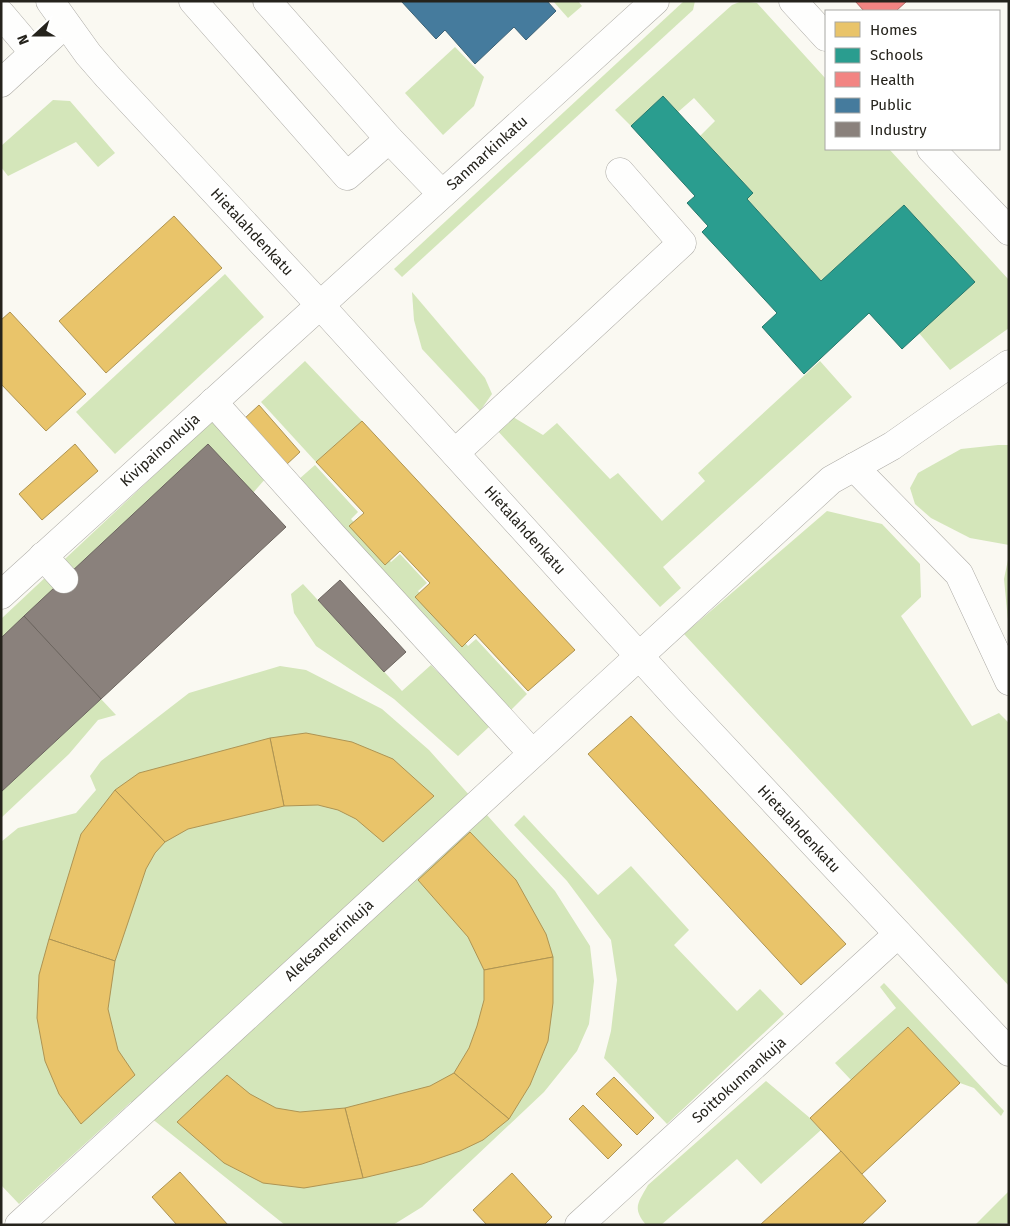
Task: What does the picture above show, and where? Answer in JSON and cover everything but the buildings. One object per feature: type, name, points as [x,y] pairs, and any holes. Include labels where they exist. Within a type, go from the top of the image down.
[{"type":"main road","name":"Hietalahdenkatu","points":[[50,1],[65,24],[108,76],[639,655],[1009,1052]]},
{"type":"main road","points":[[193,1],[347,176],[389,139]]},
{"type":"main road","points":[[267,1],[389,139],[442,194]]},
{"type":"main road","points":[[793,1],[825,36]]},
{"type":"main road","name":"Sanmarkinkatu","points":[[320,305],[442,194],[639,6]]},
{"type":"main road","points":[[1,14],[34,52]]},
{"type":"main road","points":[[1,83],[65,24]]},
{"type":"main road","points":[[933,150],[1009,231]]},
{"type":"main road","points":[[455,453],[682,243],[620,172]]},
{"type":"main road","name":"Kivipainonkuja","points":[[1,595],[320,305]]},
{"type":"main road","name":"Aleksanterinkuja","points":[[19,1225],[532,752],[831,480],[892,446],[1009,364]]},
{"type":"main road","points":[[213,402],[332,536],[532,752]]},
{"type":"main road","points":[[854,467],[959,574],[1009,681]]},
{"type":"main road","points":[[44,556],[64,579]]},
{"type":"main road","name":"Soittokunnankuja","points":[[579,1225],[898,934]]},
{"type":"green space","points":[[553,1],[578,1],[582,6],[568,18]]},
{"type":"green space","points":[[684,1],[695,1],[693,10],[402,277],[394,269]]},
{"type":"green space","points":[[742,1],[757,3],[825,78],[825,150],[890,150],[1009,280],[1009,328],[950,370],[919,333],[974,282],[904,205],[821,281],[747,199],[753,193],[700,136],[715,121],[694,98],[678,112],[663,96],[631,126],[615,110],[732,5]]},
{"type":"green space","points":[[455,47],[484,77],[474,106],[443,135],[405,93]]},
{"type":"green space","points":[[53,100],[70,101],[115,153],[98,167],[76,142],[8,176],[1,167],[1,146]]},
{"type":"green space","points":[[225,274],[264,317],[115,454],[76,412]]},
{"type":"green space","points":[[412,292],[485,378],[492,394],[480,411],[422,349],[414,320]]},
{"type":"green space","points":[[305,361],[362,421],[316,462],[261,402]]},
{"type":"green space","points":[[820,361],[852,397],[663,567],[681,588],[660,607],[496,429],[513,417],[543,435],[557,423],[610,479],[618,473],[662,521],[705,481],[698,473]]},
{"type":"green space","points":[[212,421],[266,478],[253,493],[1,638],[1,619]]},
{"type":"green space","points":[[1009,445],[1009,545],[970,538],[931,518],[915,504],[910,488],[918,473],[961,449]]},
{"type":"green space","points":[[315,465],[358,512],[351,519],[391,562],[400,554],[427,583],[418,591],[468,646],[476,639],[527,694],[510,711],[298,480]]},
{"type":"green space","points":[[827,511],[882,524],[920,564],[921,597],[901,616],[972,726],[999,713],[1009,723],[1009,986],[684,634]]},
{"type":"green space","points":[[1009,555],[1009,631],[1004,579]]},
{"type":"green space","points":[[303,584],[402,691],[431,665],[490,726],[458,756],[394,699],[316,646],[294,613],[291,594]]},
{"type":"green space","points":[[280,666],[306,670],[382,709],[429,750],[555,891],[590,946],[594,981],[589,1024],[577,1051],[544,1092],[422,1207],[393,1225],[285,1225],[131,1102],[19,1204],[1,1185],[1,842],[18,828],[76,813],[96,790],[90,776],[101,761],[189,693]]},
{"type":"green space","points":[[101,699],[116,715],[98,720],[69,754],[1,818],[1,792]]},
{"type":"green space","points":[[524,815],[598,895],[631,866],[689,930],[674,945],[737,1011],[760,989],[784,1014],[667,1124],[604,1058],[611,1031],[617,980],[611,940],[567,881],[514,825]]},
{"type":"green space","points":[[884,983],[1004,1111],[1001,1116],[974,1088],[960,1083],[908,1027],[851,1080],[835,1063],[896,1008],[880,987]]},
{"type":"green space","points":[[766,1081],[810,1118],[821,1130],[761,1184],[737,1159],[661,1225],[646,1225],[639,1214],[638,1205],[648,1185]]},
{"type":"green space","points":[[1009,1191],[1009,1223],[977,1225],[976,1224]]}]
